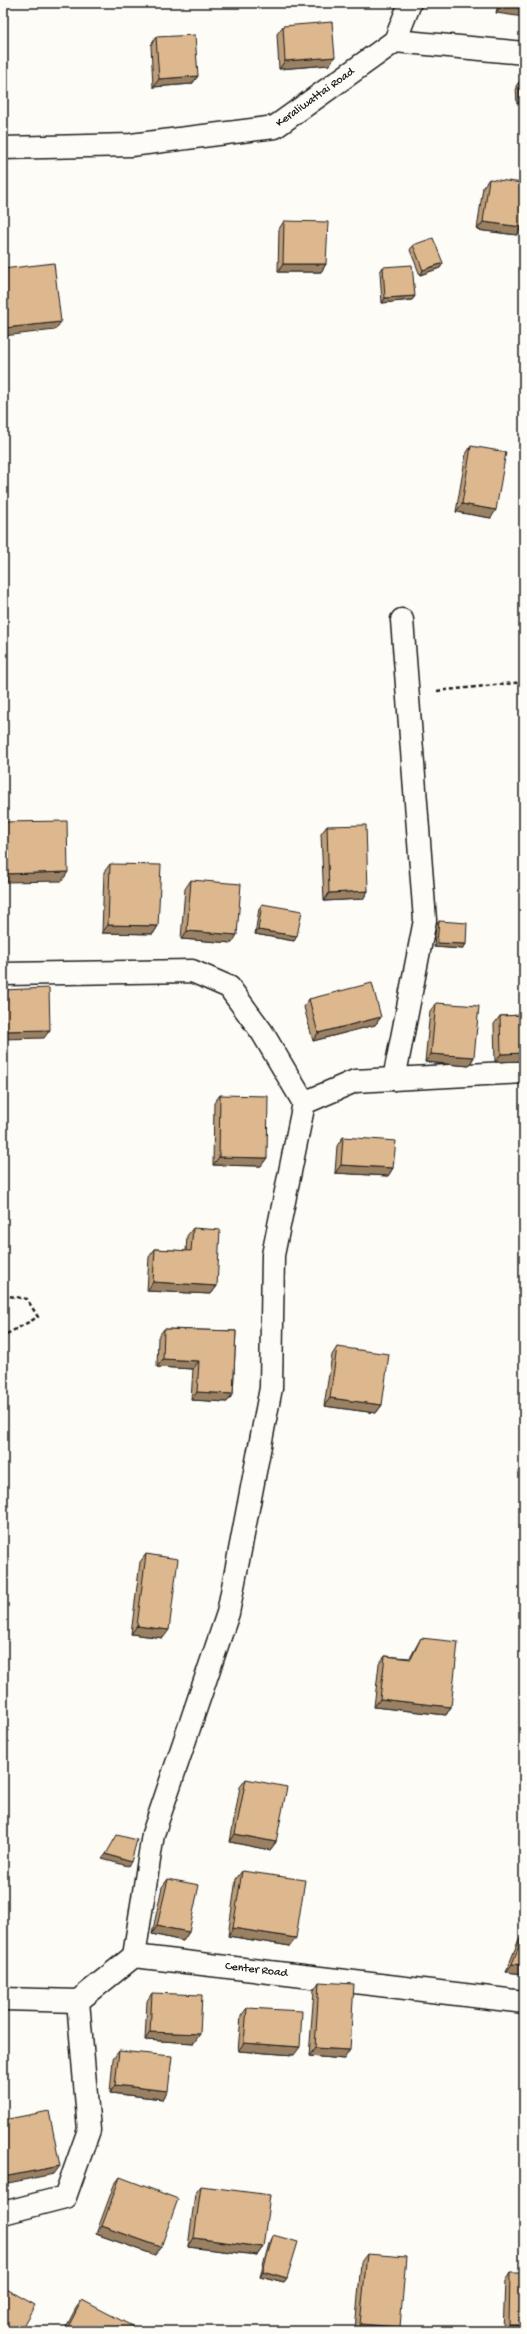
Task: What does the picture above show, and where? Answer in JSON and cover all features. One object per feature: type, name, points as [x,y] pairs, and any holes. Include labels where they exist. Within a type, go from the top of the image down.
[{"type":"street","points":[[410,3],[396,41],[524,53]]},
{"type":"street","name":"Keraliwattai Road","points":[[3,148],[131,145],[275,127],[396,41]]},
{"type":"street","points":[[394,1079],[425,920],[402,620]]},
{"type":"street","points":[[3,974],[192,971],[229,987],[262,1032],[304,1103],[273,1255],[271,1388],[228,1613],[153,1834],[134,1956],[78,2001],[3,2000]]},
{"type":"street","points":[[304,1103],[355,1081],[524,1072]]},
{"type":"street","name":"Center Road","points":[[134,1956],[524,2002]]},
{"type":"street","points":[[3,2213],[65,2197],[86,2138],[88,2130],[78,2001]]},
{"type":"path","points":[[408,694],[524,682]]},
{"type":"path","points":[[3,1295],[27,1299],[38,1317],[3,1336]]},
{"type":"building","points":[[524,3],[524,8],[502,4]]},
{"type":"building","points":[[332,22],[335,57],[285,61],[283,26]]},
{"type":"building","points":[[195,35],[198,76],[159,79],[156,37]]},
{"type":"building","points":[[524,81],[524,99],[520,99],[519,82]]},
{"type":"building","points":[[489,179],[524,183],[524,214],[522,227],[483,222]]},
{"type":"building","points":[[284,221],[328,222],[326,264],[283,264]]},
{"type":"building","points":[[433,238],[443,263],[423,270],[413,245]]},
{"type":"building","points":[[54,263],[61,322],[4,328],[3,269]]},
{"type":"building","points":[[412,265],[415,296],[385,298],[383,267]]},
{"type":"building","points":[[471,446],[506,452],[496,510],[462,504]]},
{"type":"building","points":[[67,821],[68,872],[3,874],[3,822]]},
{"type":"building","points":[[366,825],[368,891],[329,893],[327,826]]},
{"type":"building","points":[[110,864],[161,865],[158,926],[108,925]]},
{"type":"building","points":[[191,880],[241,884],[237,935],[187,931]]},
{"type":"building","points":[[262,904],[302,911],[297,936],[258,930]]},
{"type":"building","points":[[439,921],[467,923],[466,944],[437,943]]},
{"type":"building","points":[[372,983],[381,1017],[318,1033],[309,999]]},
{"type":"building","points":[[49,988],[50,1030],[3,1031],[3,990]]},
{"type":"building","points":[[436,1003],[479,1006],[474,1057],[431,1054]]},
{"type":"building","points":[[524,1015],[524,1053],[501,1054],[500,1016]]},
{"type":"building","points":[[220,1095],[268,1096],[267,1158],[219,1157]]},
{"type":"building","points":[[343,1137],[396,1141],[393,1168],[341,1165]]},
{"type":"building","points":[[193,1228],[220,1230],[217,1286],[153,1282],[155,1249],[191,1251]]},
{"type":"building","points":[[164,1329],[236,1331],[233,1394],[197,1392],[199,1361],[163,1359]]},
{"type":"building","points":[[337,1347],[389,1354],[382,1405],[330,1398]]},
{"type":"building","points":[[146,1554],[178,1559],[169,1630],[137,1626]]},
{"type":"building","points":[[421,1638],[458,1642],[451,1707],[380,1699],[385,1656],[411,1659]]},
{"type":"building","points":[[246,1779],[287,1787],[276,1842],[235,1834]]},
{"type":"building","points":[[117,1835],[137,1840],[131,1862],[106,1854]]},
{"type":"building","points":[[242,1871],[305,1880],[296,1938],[233,1928]]},
{"type":"building","points":[[168,1879],[199,1885],[189,1932],[157,1926]]},
{"type":"building","points":[[524,1933],[524,1965],[512,1964]]},
{"type":"building","points":[[319,1982],[354,1984],[350,2050],[315,2048]]},
{"type":"building","points":[[152,1993],[202,1995],[200,2034],[150,2032]]},
{"type":"building","points":[[247,2008],[302,2011],[300,2047],[244,2043]]},
{"type":"building","points":[[119,2051],[172,2056],[168,2091],[115,2085]]},
{"type":"building","points":[[49,2111],[60,2166],[3,2177],[3,2120]]},
{"type":"building","points":[[120,2177],[178,2199],[161,2247],[102,2226]]},
{"type":"building","points":[[201,2186],[270,2195],[263,2247],[194,2238]]},
{"type":"building","points":[[273,2235],[298,2242],[287,2278],[263,2271]]},
{"type":"building","points":[[367,2254],[406,2257],[400,2327],[360,2324]]},
{"type":"building","points":[[510,2273],[524,2273],[524,2325],[509,2325]]},
{"type":"building","points":[[3,2287],[35,2305],[20,2331],[3,2331]]},
{"type":"building","points":[[82,2300],[132,2326],[129,2331],[66,2331]]}]
